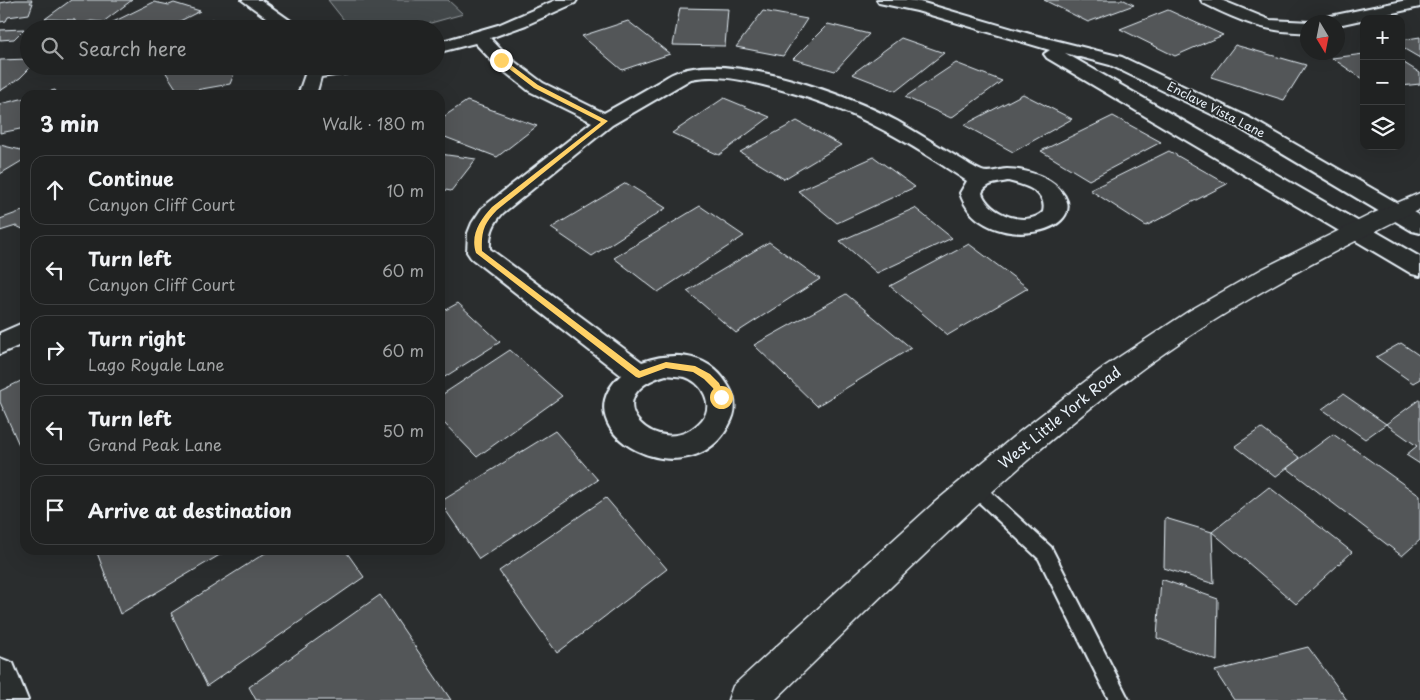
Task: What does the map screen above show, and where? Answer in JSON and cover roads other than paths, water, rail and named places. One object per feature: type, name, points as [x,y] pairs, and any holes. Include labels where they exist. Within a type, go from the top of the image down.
[{"type":"main road","name":"West Little York Road","points":[[748,700],[974,487],[1127,364],[1225,301],[1297,260],[1420,200]]},
{"type":"street","points":[[250,0],[280,20]]},
{"type":"street","points":[[445,46],[480,38],[541,14],[569,0]]},
{"type":"street","name":"Enclave Vista Lane","points":[[885,0],[920,7],[1024,38],[1116,61],[1241,121],[1420,226]]},
{"type":"street","points":[[1209,0],[1248,19],[1271,26],[1300,27]]},
{"type":"street","points":[[1345,18],[1420,2]]},
{"type":"street","points":[[480,38],[501,60],[536,87],[605,121]]},
{"type":"street","name":"Enclave Vista Lane","points":[[1024,38],[1420,268]]},
{"type":"street","points":[[639,374],[479,252],[478,240],[483,221],[495,208],[605,121],[685,75],[703,71],[737,74],[790,86],[836,101],[889,125],[980,180]]},
{"type":"street","points":[[307,90],[311,75]]},
{"type":"street","points":[[1204,141],[1241,121]]},
{"type":"street","points":[[0,344],[20,334]]},
{"type":"street","points":[[0,676],[10,700]]},
{"type":"lane","points":[[974,487],[1045,553],[1119,700]]}]
